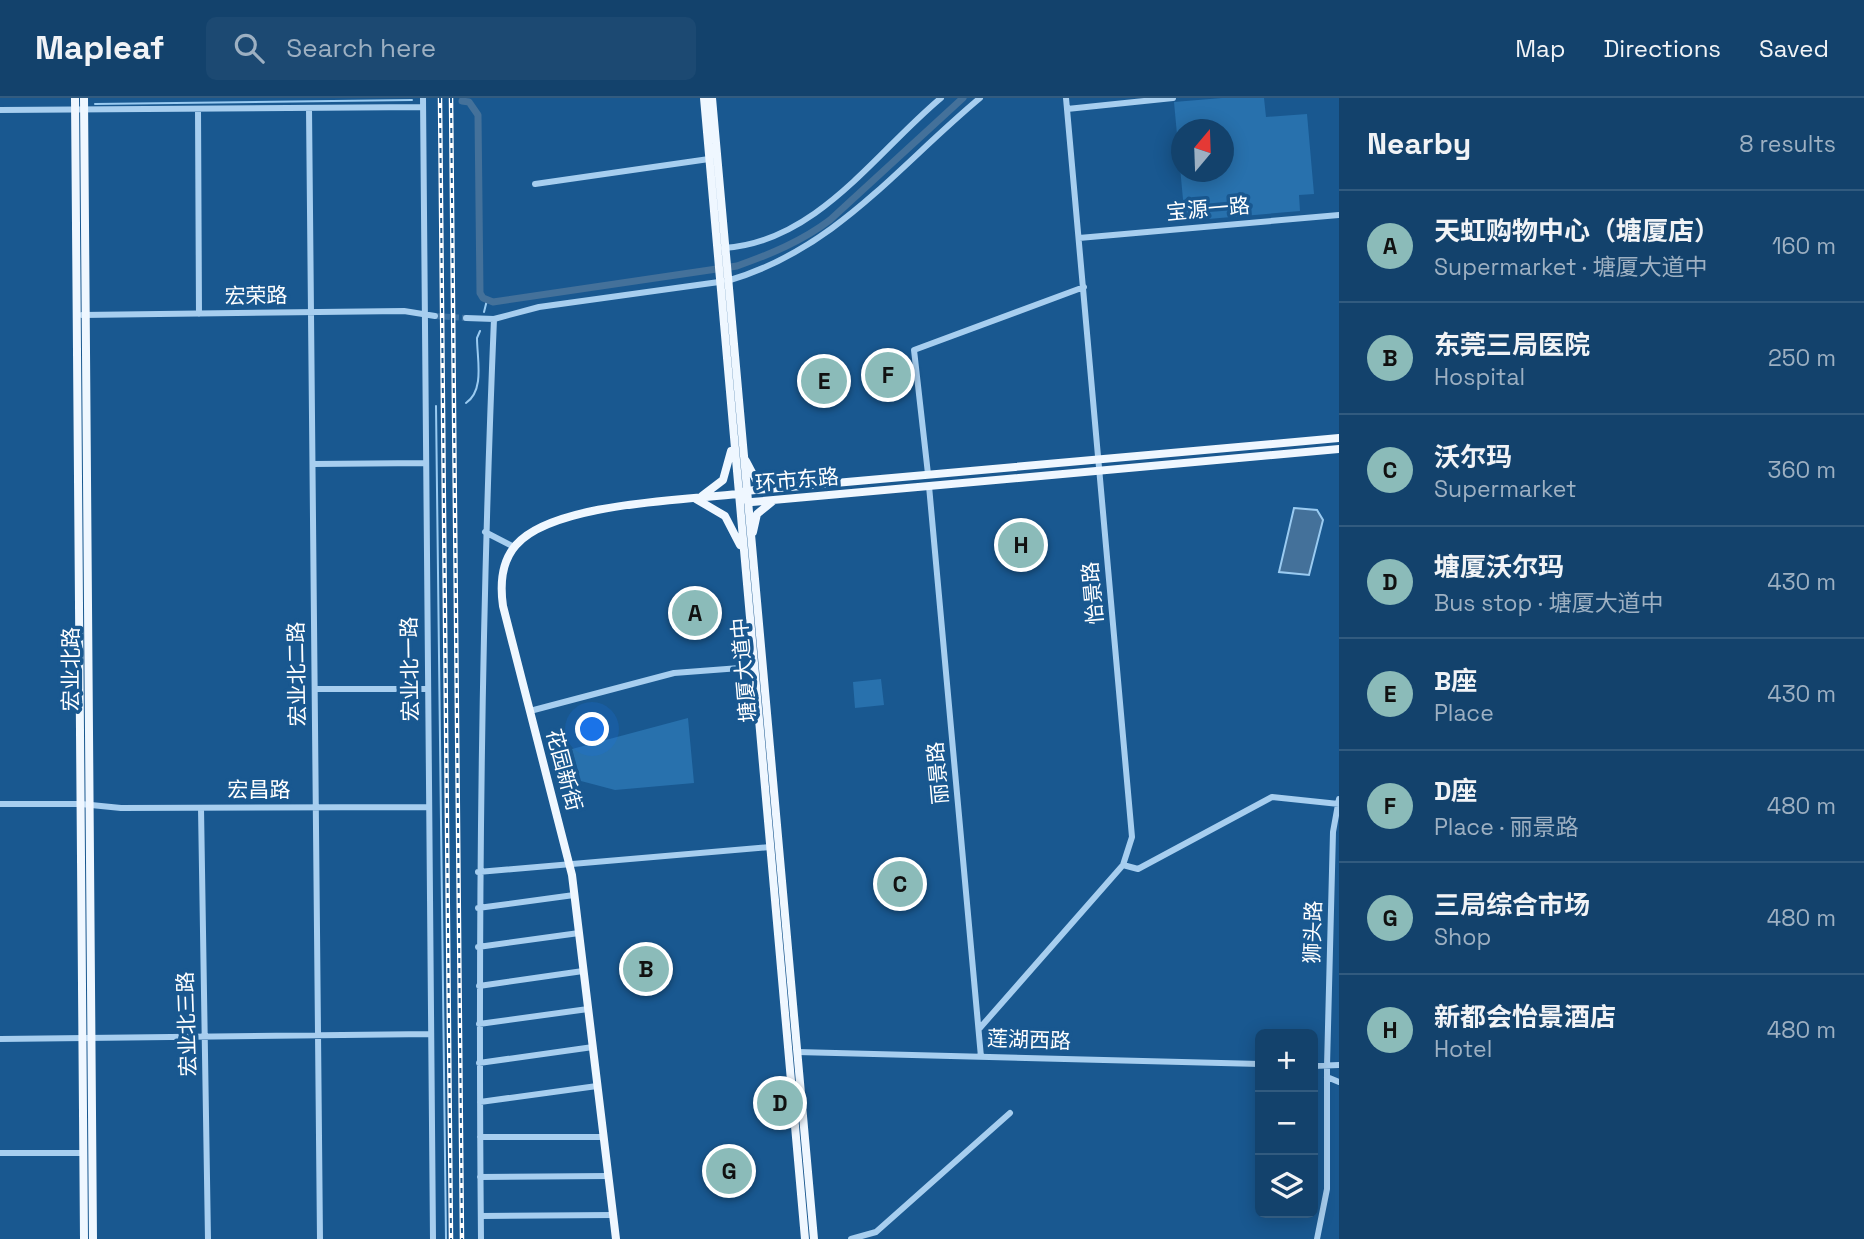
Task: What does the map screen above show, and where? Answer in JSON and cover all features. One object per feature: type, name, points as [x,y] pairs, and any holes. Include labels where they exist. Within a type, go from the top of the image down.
[{"type":"main road","name":"宏业北路","points":[[75,98],[80,109]]},
{"type":"main road","name":"宏业北路","points":[[84,98],[80,109],[81,315],[87,1040],[93,1239]]},
{"type":"main road","name":"塘厦大道中","points":[[704,98],[709,159],[722,252]]},
{"type":"main road","name":"塘厦大道中","points":[[712,98],[723,278],[746,549],[814,1239]]},
{"type":"main road","name":"环市东路","points":[[741,493],[1339,438]]},
{"type":"main road","points":[[737,445],[753,477],[764,485],[779,488]]},
{"type":"main road","points":[[696,499],[720,484],[737,445]]},
{"type":"main road","name":"环市东路","points":[[746,502],[1339,449]]},
{"type":"main road","name":"塘厦大道中","points":[[741,493],[746,502],[753,667],[805,1239]]},
{"type":"main road","points":[[514,547],[525,536],[550,523],[598,509],[741,493]]},
{"type":"main road","points":[[696,499],[725,516],[746,549]]},
{"type":"main road","points":[[746,549],[757,514],[774,500]]},
{"type":"main road","name":"花园新街","points":[[514,547],[504,569],[500,587],[569,864],[616,1239]]},
{"type":"main road","name":"宏业北路","points":[[84,1239],[87,1040]]},
{"type":"street","name":"宏业北一路","points":[[423,98],[433,1239]]},
{"type":"street","points":[[722,252],[769,241],[811,216],[941,98]]},
{"type":"street","points":[[466,318],[494,319],[526,309],[723,278],[793,255],[853,215],[980,98]]},
{"type":"street","name":"怡景路","points":[[979,1029],[1123,865],[1132,837],[1066,98]]},
{"type":"street","points":[[1068,109],[1174,98]]},
{"type":"street","points":[[0,110],[423,107]]},
{"type":"street","name":"宏业北二路","points":[[309,108],[320,1239]]},
{"type":"street","points":[[198,109],[199,314]]},
{"type":"street","points":[[535,184],[709,159]]},
{"type":"street","name":"宝源一路","points":[[1079,239],[1339,215]]},
{"type":"street","points":[[928,474],[914,350],[1084,287]]},
{"type":"street","name":"宏荣路","points":[[81,315],[404,311],[435,316]]},
{"type":"street","points":[[481,1239],[478,872],[485,532],[494,319]]},
{"type":"street","points":[[313,464],[426,463]]},
{"type":"street","name":"丽景路","points":[[929,486],[981,1057]]},
{"type":"street","points":[[485,532],[514,547]]},
{"type":"street","points":[[530,711],[674,673],[753,667]]},
{"type":"street","points":[[315,689],[428,689]]},
{"type":"street","points":[[1123,865],[1138,869],[1272,797],[1338,802]]},
{"type":"street","name":"狮头路","points":[[1317,1239],[1327,1189],[1333,832],[1338,802]]},
{"type":"street","name":"宏昌路","points":[[0,804],[85,804],[121,808],[429,807]]},
{"type":"street","name":"宏业北三路","points":[[201,808],[208,1239]]},
{"type":"street","points":[[478,872],[769,847]]},
{"type":"street","points":[[478,908],[574,895]]},
{"type":"street","points":[[478,947],[579,933]]},
{"type":"street","points":[[479,986],[583,971]]},
{"type":"street","points":[[479,1024],[588,1009]]},
{"type":"street","points":[[0,1039],[431,1034]]},
{"type":"street","points":[[479,1063],[593,1048]]},
{"type":"street","name":"莲湖西路","points":[[797,1052],[1255,1064]]},
{"type":"street","points":[[1318,1066],[1339,1065]]},
{"type":"street","points":[[1327,1077],[1339,1082]]},
{"type":"street","points":[[480,1102],[597,1086]]},
{"type":"street","points":[[852,1239],[876,1232],[1010,1112]]},
{"type":"street","points":[[480,1138],[604,1136]]},
{"type":"street","points":[[0,1153],[84,1153]]},
{"type":"street","points":[[480,1177],[608,1176]]},
{"type":"street","points":[[481,1216],[613,1215]]},
{"type":"shaded area","points":[[1222,98],[1264,98],[1266,117],[1307,114],[1314,194],[1299,195],[1300,211],[1185,221],[1181,182],[1234,182],[1234,119],[1176,119],[1174,102]]},
{"type":"shaded area","points":[[1294,508],[1317,510],[1323,520],[1309,575],[1279,572]]},
{"type":"shaded area","points":[[881,679],[884,705],[855,708],[853,682]]},
{"type":"shaded area","points":[[688,718],[694,783],[615,790],[581,781],[572,749]]},
{"type":"waterway","points":[[462,101],[469,102],[478,115],[480,293],[483,298],[493,302],[737,266],[774,252],[830,220],[963,98]]},
{"type":"waterway","points":[[95,104],[412,100]]},
{"type":"waterway","points":[[484,312],[487,300]]},
{"type":"waterway","points":[[466,403],[472,397],[478,382],[477,338],[480,331]]},
{"type":"waterway","points":[[436,406],[446,1239]]},
{"type":"tunnel","points":[[435,316],[466,318]]},
{"type":"railway","points":[[440,98],[451,1239]]},
{"type":"railway","points":[[451,98],[462,1239]]},
{"type":"place","name":"D座","points":[[888,375]]},
{"type":"place","name":"B座","points":[[824,381]]},
{"type":"place","name":"新都会怡景酒店","points":[[1021,545]]},
{"type":"place","name":"天虹购物中心（塘厦店）","points":[[695,613]]},
{"type":"place","name":"沃尔玛","points":[[900,884]]},
{"type":"place","name":"东莞三局医院","points":[[646,969]]},
{"type":"place","name":"塘厦沃尔玛","points":[[780,1103]]},
{"type":"place","name":"三局综合市场","points":[[729,1171]]}]
